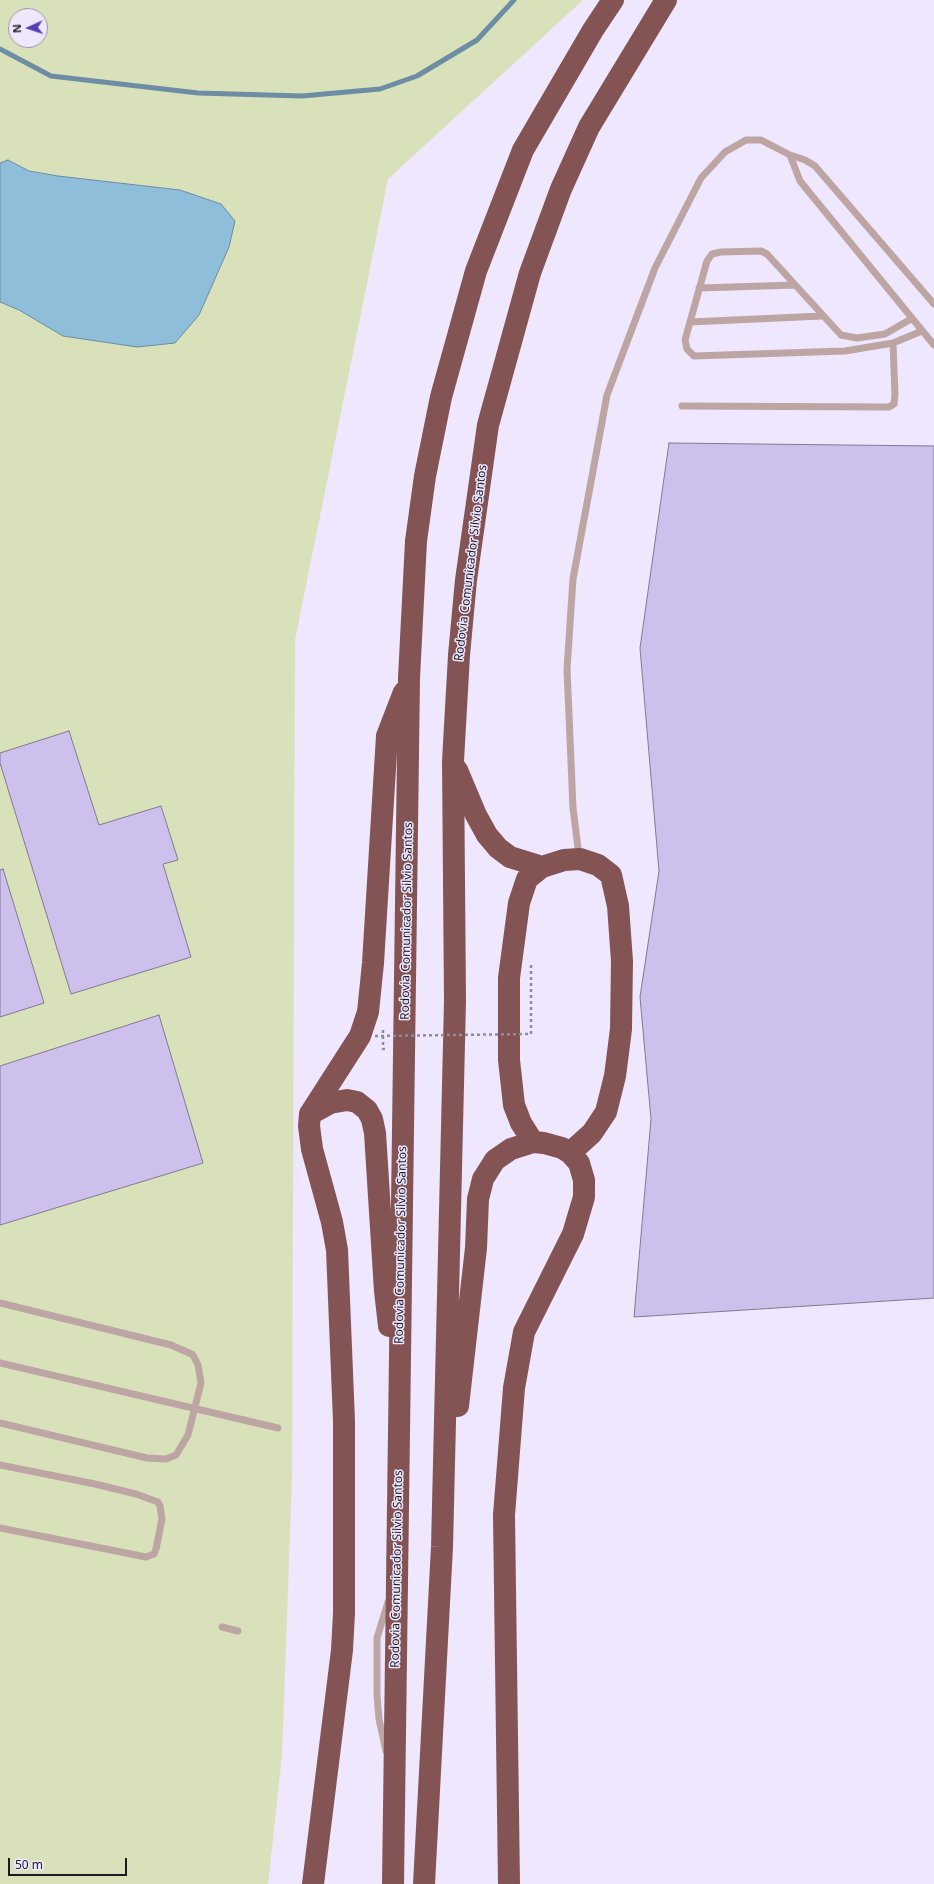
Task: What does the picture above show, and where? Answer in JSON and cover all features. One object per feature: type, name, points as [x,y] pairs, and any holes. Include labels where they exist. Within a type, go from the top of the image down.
[{"type":"highway","name":"Rodovia Comunicador Silvio Santos","points":[[393,1884],[396,1579],[408,890],[409,678],[416,541],[425,476],[441,397],[476,271],[523,150],[593,30],[613,0]]},
{"type":"highway","name":"Rodovia Comunicador Silvio Santos","points":[[424,1884],[442,1546],[454,1009],[453,761],[459,655],[466,580],[488,425],[509,345],[530,274],[561,190],[589,127],[666,0]]},
{"type":"highway","points":[[313,1884],[342,1650],[344,1613],[344,1437],[337,1250],[330,1216],[309,1137],[310,1114],[360,1036],[368,1012],[373,963],[387,736],[409,678]]},
{"type":"highway","points":[[453,761],[476,815],[487,836],[498,848],[510,857],[542,867]]},
{"type":"highway","points":[[533,1142],[521,1123],[514,1105],[510,1084],[509,978],[519,903],[527,879],[542,867],[564,860],[580,859],[598,865],[611,875],[618,906],[622,961],[621,1029],[615,1076],[606,1112],[592,1133],[570,1153]]},
{"type":"highway","points":[[310,1114],[330,1103],[347,1100],[357,1102],[367,1110],[372,1119],[385,1298],[399,1390]]},
{"type":"highway","points":[[442,1546],[476,1248],[478,1199],[483,1179],[495,1160],[511,1149],[533,1142],[553,1145],[570,1153],[579,1163],[584,1180],[584,1197],[573,1234],[524,1332],[514,1388],[504,1515],[509,1884]]},
{"type":"lane","points":[[580,859],[573,808],[566,669],[573,579],[607,395],[655,268],[701,178],[725,152],[746,140],[762,140],[790,155],[804,160],[815,166],[934,304]]},
{"type":"lane","points":[[790,155],[800,181],[911,319],[934,345]]},
{"type":"lane","points":[[911,319],[885,334],[858,338],[841,335],[822,316],[772,258],[762,251],[721,252],[712,254],[707,261],[685,340],[687,349],[694,356],[846,351],[893,343],[922,331]]},
{"type":"lane","points":[[700,288],[795,285]]},
{"type":"lane","points":[[690,322],[822,316]]},
{"type":"lane","points":[[682,406],[889,407],[894,404],[895,395],[893,343]]},
{"type":"lane","points":[[0,1303],[171,1346],[187,1352],[193,1356],[198,1365],[201,1383],[188,1435],[176,1455],[166,1459],[148,1458],[0,1423]]},
{"type":"lane","points":[[0,1363],[278,1428]]},
{"type":"lane","points":[[0,1465],[136,1494],[158,1502],[162,1519],[154,1554],[146,1557],[0,1528]]},
{"type":"lane","points":[[222,1627],[238,1631]]},
{"type":"path","points":[[375,1036],[531,1034]]},
{"type":"green space","points":[[0,0],[583,0],[388,179],[295,640],[292,1477],[282,1756],[268,1884],[0,1884]]},
{"type":"water","points":[[8,160],[29,171],[58,176],[180,190],[221,204],[235,221],[229,247],[199,315],[175,343],[137,347],[63,336],[19,310],[0,302],[0,163]]},
{"type":"building","points":[[669,443],[934,446],[934,1298],[634,1317],[651,1119],[640,997],[659,871],[640,648]]},
{"type":"building","points":[[69,731],[99,825],[161,806],[178,860],[163,864],[191,957],[71,994],[0,763],[0,753]]},
{"type":"building","points":[[3,869],[44,1003],[0,1017],[0,870]]},
{"type":"building","points":[[159,1015],[203,1163],[0,1225],[0,1066]]},
{"type":"waterway","points":[[0,49],[51,76],[198,93],[302,96],[380,89],[417,76],[477,40],[514,0]]}]
